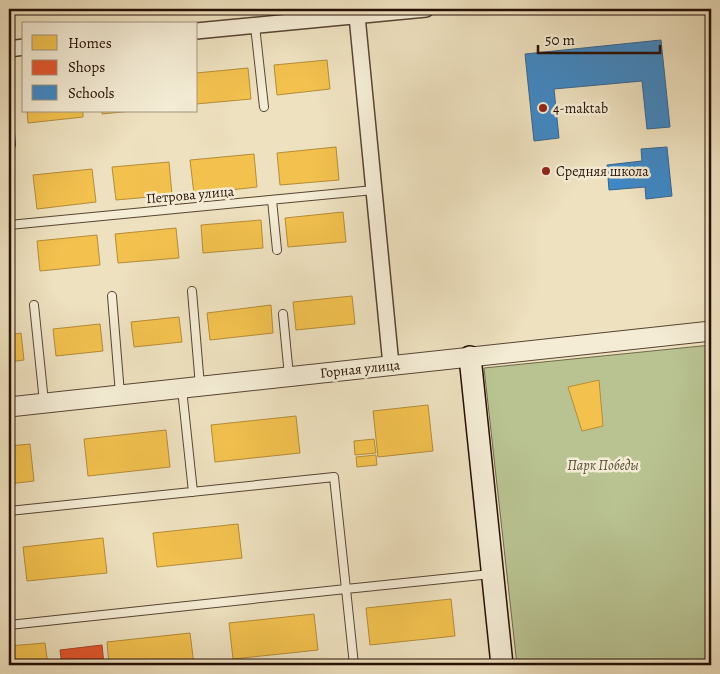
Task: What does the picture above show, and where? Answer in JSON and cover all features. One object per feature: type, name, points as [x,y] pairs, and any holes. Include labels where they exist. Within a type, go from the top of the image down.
[{"type":"main road","points":[[470,357],[502,665]]},
{"type":"street","points":[[198,31],[416,9]]},
{"type":"street","points":[[356,16],[391,365]]},
{"type":"street","points":[[9,49],[22,48]]},
{"type":"street","name":"Горная улица","points":[[9,407],[711,331]]},
{"type":"lane","points":[[255,26],[264,107]]},
{"type":"lane","points":[[9,122],[11,145]]},
{"type":"lane","name":"Петрова улица","points":[[9,225],[374,190]]},
{"type":"lane","points":[[272,200],[277,250]]},
{"type":"lane","points":[[192,291],[193,492]]},
{"type":"lane","points":[[112,296],[120,395]]},
{"type":"lane","points":[[34,305],[44,403]]},
{"type":"lane","points":[[283,314],[289,376]]},
{"type":"lane","points":[[9,511],[334,477],[354,665]]},
{"type":"lane","points":[[9,625],[493,574]]},
{"type":"green space","name":"Парк Победы","points":[[711,345],[711,665],[517,665],[484,368]]},
{"type":"building: Homes","points":[[327,60],[330,89],[277,95],[274,65]]},
{"type":"building: Homes","points":[[248,68],[251,99],[198,104],[198,73]]},
{"type":"building: Homes","points":[[27,112],[83,112],[83,117],[28,123]]},
{"type":"building: Homes","points":[[102,112],[122,112],[102,114]]},
{"type":"building: Homes","points":[[336,147],[339,180],[280,185],[277,153]]},
{"type":"building: Homes","points":[[254,154],[257,187],[194,194],[190,160]]},
{"type":"building: Homes","points":[[169,162],[172,195],[116,200],[112,167]]},
{"type":"building: Homes","points":[[92,169],[96,202],[37,209],[33,175]]},
{"type":"building: Homes","points":[[343,212],[346,242],[288,247],[285,218]]},
{"type":"building: Homes","points":[[261,220],[263,248],[203,253],[201,225]]},
{"type":"building: Homes","points":[[176,228],[179,258],[118,263],[115,234]]},
{"type":"building: Homes","points":[[97,235],[100,265],[40,271],[37,241]]},
{"type":"building: Homes","points":[[9,245],[13,274],[9,275]]},
{"type":"building: Homes","points":[[352,296],[355,324],[296,330],[293,302]]},
{"type":"building: Homes","points":[[271,305],[273,333],[210,340],[207,313]]},
{"type":"building: Homes","points":[[179,317],[182,342],[134,347],[131,322]]},
{"type":"building: Homes","points":[[100,324],[103,351],[56,356],[53,329]]},
{"type":"building: Homes","points":[[21,333],[24,360],[9,362],[9,335]]},
{"type":"building: Homes","points":[[599,380],[603,426],[582,431],[568,387]]},
{"type":"building: Homes","points":[[428,405],[433,451],[378,457],[373,411]]},
{"type":"building: Homes","points":[[296,416],[300,453],[215,462],[211,425]]},
{"type":"building: Homes","points":[[166,430],[170,467],[88,476],[84,439]]},
{"type":"building: Homes","points":[[374,439],[376,453],[355,455],[354,441]]},
{"type":"building: Homes","points":[[30,444],[34,481],[9,484],[9,446]]},
{"type":"building: Homes","points":[[376,455],[377,465],[357,467],[356,457]]},
{"type":"building: Homes","points":[[238,524],[242,558],[157,567],[153,533]]},
{"type":"building: Homes","points":[[103,538],[107,573],[27,581],[23,547]]},
{"type":"building: Homes","points":[[451,599],[455,636],[370,645],[366,608]]},
{"type":"building: Homes","points":[[314,614],[318,650],[233,659],[229,623]]},
{"type":"building: Homes","points":[[190,633],[194,665],[109,665],[107,642]]},
{"type":"building: Homes","points":[[45,643],[48,665],[9,665],[9,646]]},
{"type":"building: Shops","points":[[102,645],[104,665],[62,665],[60,650]]},
{"type":"building: Schools","name":"4-maktab","points":[[661,40],[670,127],[647,129],[642,81],[554,89],[559,138],[534,141],[525,54]]},
{"type":"building: Schools","points":[[667,147],[672,196],[646,199],[645,187],[609,190],[607,165],[642,161],[641,149]]},
{"type":"place","name":"4-maktab","points":[[543,108]]},
{"type":"place","name":"Средняя школа","points":[[546,171]]}]
